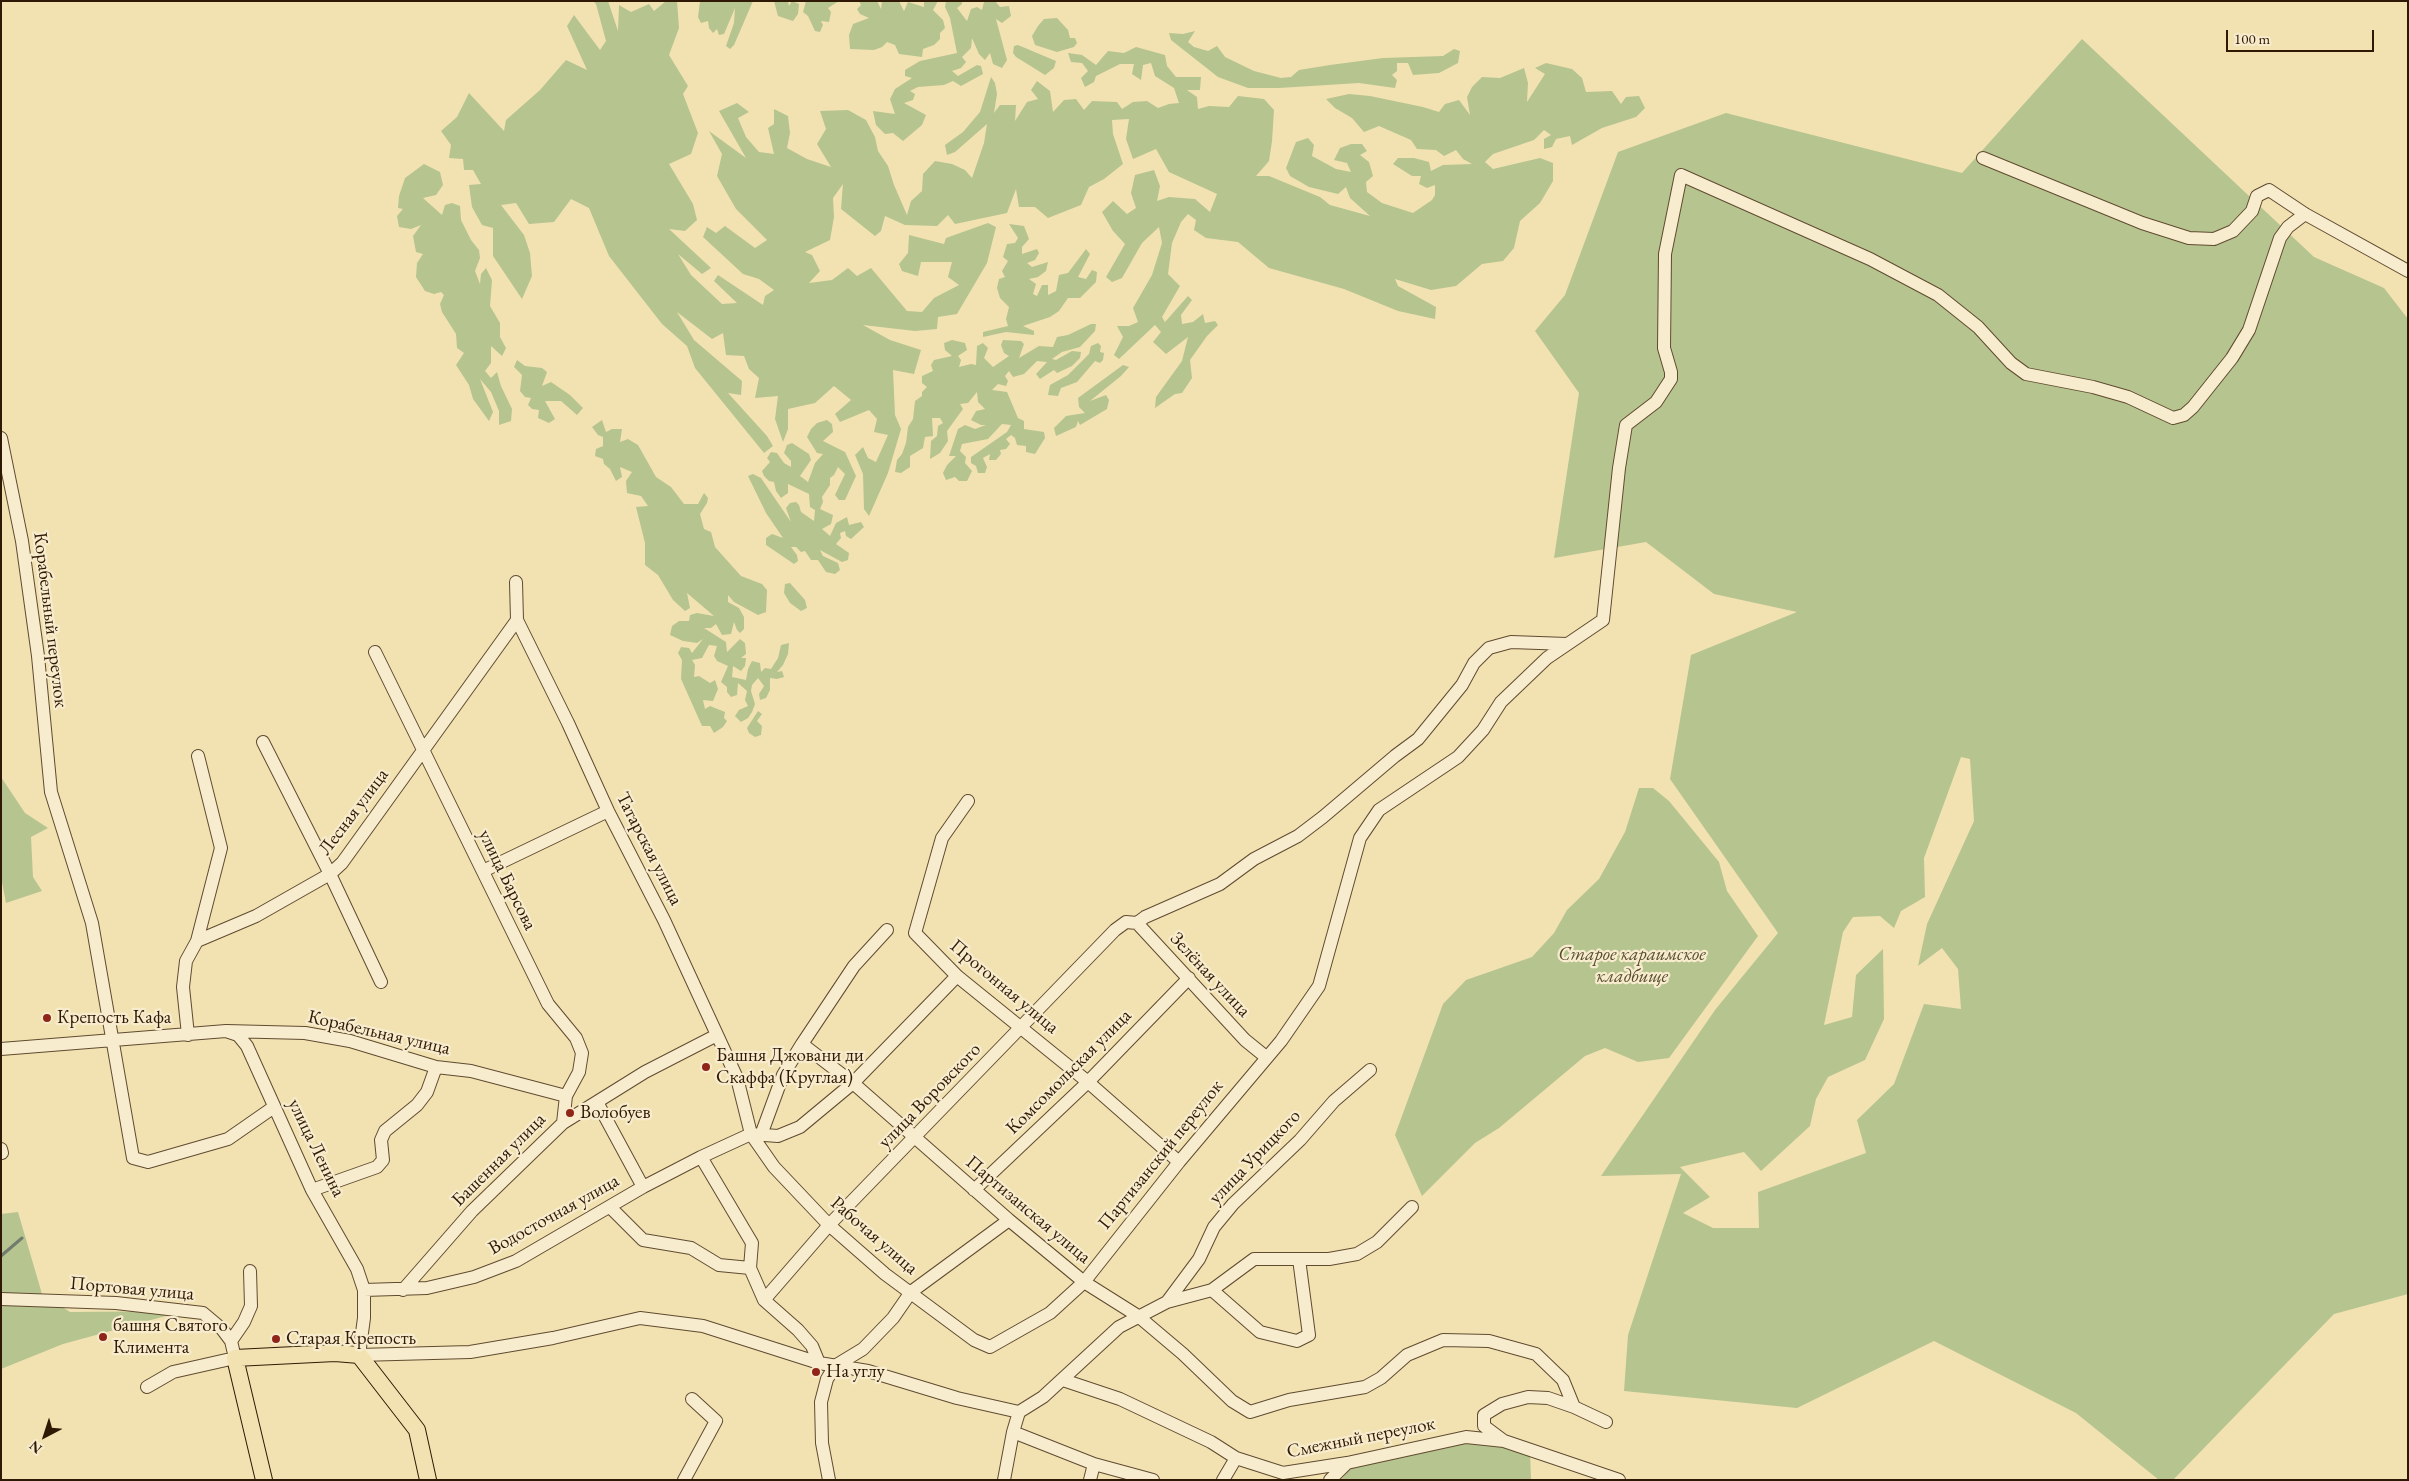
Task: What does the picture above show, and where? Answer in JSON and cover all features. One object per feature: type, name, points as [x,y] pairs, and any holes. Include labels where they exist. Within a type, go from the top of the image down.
[{"type":"main road","points":[[264,1480],[235,1358],[335,1353],[359,1355],[417,1430],[428,1480]]},
{"type":"street","points":[[1983,158],[2142,223],[2189,238],[2214,238],[2233,231],[2252,211],[2257,196],[2269,190],[2305,214],[2408,271]]},
{"type":"street","name":"Партизанский переулок","points":[[990,1347],[1050,1313],[1084,1282],[1179,1162],[1281,1041],[1319,986],[1360,838],[1379,810],[1458,756],[1483,730],[1501,702],[1548,658],[1602,620],[1619,468],[1626,425],[1656,402],[1670,379],[1671,372],[1664,348],[1665,254],[1681,174],[1870,259],[1938,295],[1978,327],[2011,363],[2026,374],[2093,387],[2128,397],[2173,418],[2184,415],[2193,407],[2232,358],[2249,330],[2280,238],[2288,227],[2305,214]]},
{"type":"street","name":"Корабельный переулок","points":[[1,438],[22,541],[34,627],[51,792],[92,924],[134,1158],[148,1162],[228,1139],[274,1107]]},
{"type":"street","name":"Татарская улица","points":[[516,582],[517,620],[568,723],[608,811],[664,920],[737,1078],[756,1135]]},
{"type":"street","name":"Лесная улица","points":[[197,941],[256,916],[330,874],[342,863],[517,620]]},
{"type":"street","name":"улица Воровского","points":[[764,1300],[829,1225],[1115,930],[1220,884],[1254,859],[1298,836],[1418,739],[1462,685],[1474,663],[1489,648],[1511,642],[1567,644]]},
{"type":"street","name":"улица Барсова","points":[[375,652],[548,1004],[568,1027],[579,1045],[582,1053],[579,1072],[566,1096],[563,1123]]},
{"type":"street","points":[[263,742],[330,874],[381,982]]},
{"type":"street","points":[[188,1035],[183,987],[186,961],[197,941],[221,848],[198,756]]},
{"type":"street","name":"Прогонная улица","points":[[968,801],[942,838],[915,933],[958,976],[1088,1082],[1179,1162]]},
{"type":"street","points":[[483,871],[608,811]]},
{"type":"street","name":"Зелёная улица","points":[[1132,922],[1189,978],[1245,1040],[1266,1057]]},
{"type":"street","points":[[756,1135],[783,1075],[802,1044],[854,966],[886,930]]},
{"type":"street","name":"Водосточная улица","points":[[364,1290],[427,1288],[474,1277],[516,1261],[643,1187],[701,1157],[756,1135],[778,1136],[800,1127],[853,1083],[958,976]]},
{"type":"street","name":"Комсомольская улица","points":[[974,1190],[1088,1082],[1189,978]]},
{"type":"street","name":"Корабельная улица","points":[[1,1050],[226,1031],[305,1033],[350,1041],[436,1067],[471,1071],[566,1096]]},
{"type":"street","name":"улица Ленина","points":[[226,1031],[238,1035],[247,1046],[312,1190],[357,1269],[364,1290],[364,1318],[359,1355]]},
{"type":"street","name":"Башенная улица","points":[[403,1290],[472,1211],[563,1123],[645,1072],[717,1035]]},
{"type":"street","name":"Партизанская улица","points":[[802,1044],[853,1083],[1008,1220],[1084,1282],[1138,1316],[1183,1354],[1232,1401],[1250,1412],[1289,1400],[1364,1387],[1381,1378],[1407,1355],[1443,1340],[1489,1341],[1536,1354],[1563,1380],[1574,1407]]},
{"type":"street","points":[[312,1190],[377,1167],[383,1160],[381,1140],[385,1131],[417,1105],[427,1092],[436,1067]]},
{"type":"street","name":"улица Урицкого","points":[[1019,1412],[1043,1397],[1063,1380],[1119,1327],[1167,1302],[1199,1259],[1214,1227],[1233,1204],[1300,1140],[1334,1101],[1370,1070]]},
{"type":"street","points":[[597,1102],[643,1187]]},
{"type":"street","name":"Рабочая улица","points":[[756,1135],[774,1167],[829,1225],[885,1274],[974,1340],[990,1347]]},
{"type":"street","points":[[701,1157],[752,1243],[750,1268],[764,1300],[798,1330],[812,1346],[819,1362]]},
{"type":"street","points":[[610,1207],[643,1240],[691,1248],[719,1266],[750,1268]]},
{"type":"street","points":[[1167,1302],[1212,1290],[1254,1259],[1329,1259],[1357,1254],[1377,1242],[1412,1207]]},
{"type":"street","points":[[829,1480],[822,1443],[821,1402],[827,1379],[835,1366],[863,1349],[893,1318],[911,1292],[1008,1220]]},
{"type":"street","points":[[1212,1290],[1260,1332],[1297,1341],[1309,1335],[1299,1259]]},
{"type":"street","points":[[231,1341],[244,1322],[251,1306],[250,1270]]},
{"type":"street","name":"Портовая улица","points":[[1,1299],[116,1303],[203,1313],[222,1329],[231,1341],[235,1358]]},
{"type":"street","points":[[359,1355],[470,1352],[553,1338],[640,1318],[703,1326],[819,1362],[868,1371],[957,1398],[1019,1412],[1013,1432],[1004,1480]]},
{"type":"street","points":[[147,1387],[173,1372],[235,1358]]},
{"type":"street","name":"Смежный переулок","points":[[1063,1380],[1120,1399],[1211,1442],[1236,1458],[1283,1473],[1347,1462],[1466,1437],[1504,1441],[1619,1480]]},
{"type":"street","points":[[1504,1441],[1484,1426],[1484,1415],[1502,1404],[1528,1396],[1548,1398],[1574,1407],[1606,1422]]},
{"type":"street","points":[[684,1480],[716,1421],[692,1398]]},
{"type":"street","points":[[1013,1432],[1094,1464],[1153,1480]]},
{"type":"street","points":[[1223,1480],[1236,1458]]},
{"type":"street","points":[[1330,1480],[1347,1462]]},
{"type":"street","points":[[1090,1480],[1094,1464]]},
{"type":"green space","points":[[593,1],[608,1],[618,31],[619,5],[631,12],[649,4],[654,11],[666,1],[677,1],[679,28],[669,55],[688,86],[683,94],[698,133],[691,154],[669,164],[693,204],[697,220],[685,231],[669,229],[711,268],[702,274],[678,254],[691,275],[722,304],[737,303],[714,281],[718,275],[763,305],[765,296],[774,290],[759,279],[743,274],[703,237],[707,227],[716,233],[725,226],[755,248],[767,240],[736,209],[717,176],[722,154],[709,131],[746,158],[719,111],[737,103],[749,112],[738,118],[746,137],[759,152],[774,154],[768,128],[774,124],[774,109],[788,116],[790,133],[787,148],[807,159],[831,167],[817,144],[826,129],[820,111],[848,110],[866,120],[875,137],[878,151],[888,166],[907,215],[911,201],[922,191],[923,174],[935,161],[952,164],[965,170],[972,178],[984,143],[987,124],[955,152],[947,155],[945,145],[963,132],[980,112],[991,77],[995,83],[997,94],[994,113],[1000,105],[1016,105],[1015,121],[1027,102],[1038,99],[1031,90],[1037,81],[1050,91],[1053,112],[1064,100],[1076,99],[1084,110],[1092,101],[1117,102],[1122,109],[1133,102],[1147,101],[1158,108],[1179,103],[1174,88],[1155,76],[1151,63],[1143,65],[1141,80],[1132,74],[1134,64],[1120,64],[1096,76],[1094,82],[1085,87],[1081,78],[1088,71],[1082,63],[1071,62],[1068,53],[1082,55],[1096,65],[1108,51],[1124,53],[1136,47],[1165,55],[1167,66],[1176,77],[1201,77],[1200,90],[1187,90],[1197,97],[1198,109],[1209,106],[1229,107],[1238,96],[1264,99],[1274,110],[1272,141],[1269,161],[1256,176],[1269,176],[1320,197],[1330,205],[1370,216],[1350,198],[1346,187],[1338,194],[1309,187],[1290,176],[1286,168],[1296,142],[1308,138],[1314,145],[1312,156],[1336,169],[1351,172],[1347,163],[1334,160],[1340,148],[1351,144],[1362,144],[1367,151],[1360,155],[1369,162],[1373,176],[1366,182],[1367,192],[1382,203],[1413,213],[1432,200],[1435,195],[1435,185],[1427,188],[1419,184],[1421,176],[1412,176],[1393,164],[1398,158],[1414,158],[1429,162],[1431,171],[1443,165],[1472,164],[1463,159],[1456,150],[1444,156],[1436,150],[1417,149],[1411,140],[1379,126],[1364,132],[1352,118],[1335,108],[1326,99],[1349,94],[1370,96],[1439,112],[1445,104],[1459,100],[1470,115],[1467,97],[1472,87],[1482,77],[1500,78],[1524,68],[1528,83],[1527,102],[1545,74],[1535,68],[1546,63],[1572,69],[1582,78],[1586,92],[1612,91],[1621,104],[1626,97],[1639,96],[1645,108],[1636,117],[1602,128],[1572,145],[1570,136],[1556,139],[1552,147],[1544,149],[1544,139],[1551,135],[1544,130],[1534,140],[1493,154],[1485,162],[1493,169],[1540,158],[1553,163],[1553,181],[1540,203],[1520,221],[1514,248],[1503,261],[1482,264],[1456,286],[1431,290],[1395,279],[1398,286],[1436,307],[1435,319],[1398,311],[1344,289],[1269,268],[1238,242],[1206,238],[1194,230],[1196,220],[1188,214],[1181,222],[1172,243],[1168,274],[1180,286],[1162,317],[1165,322],[1188,296],[1192,300],[1181,315],[1182,324],[1193,322],[1203,314],[1205,323],[1215,321],[1218,325],[1207,336],[1190,360],[1192,378],[1182,393],[1175,394],[1155,408],[1156,397],[1182,361],[1188,337],[1166,354],[1153,342],[1161,332],[1155,325],[1119,359],[1114,355],[1123,337],[1117,326],[1129,326],[1138,322],[1133,308],[1152,275],[1162,243],[1159,227],[1142,243],[1122,278],[1112,282],[1106,277],[1125,244],[1113,231],[1102,212],[1113,201],[1127,214],[1136,208],[1131,193],[1135,175],[1154,170],[1160,186],[1157,201],[1169,197],[1195,199],[1210,212],[1217,194],[1169,172],[1156,149],[1133,159],[1126,139],[1129,119],[1112,120],[1113,134],[1123,164],[1104,179],[1089,187],[1081,205],[1048,218],[1035,207],[1019,207],[1016,189],[1007,213],[955,224],[948,215],[937,226],[905,225],[885,216],[881,231],[875,236],[841,209],[843,184],[833,198],[834,217],[830,240],[805,252],[812,255],[820,271],[809,283],[832,280],[848,268],[857,276],[871,268],[907,311],[922,312],[934,298],[959,285],[948,277],[952,262],[921,262],[918,276],[902,271],[899,264],[908,253],[909,235],[944,244],[946,238],[988,223],[996,227],[987,263],[957,314],[938,317],[937,329],[915,331],[863,325],[890,340],[921,350],[914,374],[893,370],[895,415],[901,429],[888,473],[869,516],[864,509],[863,474],[855,455],[863,447],[868,458],[876,462],[888,435],[874,432],[877,419],[869,410],[840,422],[835,414],[851,400],[834,386],[815,403],[788,409],[788,429],[783,442],[775,419],[778,396],[755,398],[759,378],[749,369],[744,356],[726,355],[723,333],[712,339],[677,312],[694,340],[742,381],[741,395],[728,393],[767,436],[773,446],[764,453],[695,368],[687,346],[662,324],[609,256],[589,208],[571,199],[554,222],[529,224],[516,203],[501,205],[524,235],[530,253],[532,276],[522,299],[493,256],[493,228],[482,225],[472,207],[469,185],[481,184],[473,170],[464,170],[463,159],[449,158],[451,145],[441,131],[457,117],[469,93],[504,131],[506,120],[540,90],[566,60],[587,70],[567,26],[574,15],[600,50],[606,41],[596,4]]},
{"type":"green space","points":[[700,1],[753,1],[734,45],[730,49],[726,46],[734,23],[735,8],[724,34],[719,35],[717,29],[713,33],[709,28],[708,21],[701,23],[698,17]]},
{"type":"green space","points":[[774,1],[788,1],[789,6],[792,1],[799,4],[798,14],[793,21],[778,16]]},
{"type":"green space","points":[[806,1],[839,1],[828,8],[831,12],[829,22],[821,21],[823,25],[820,32],[815,31],[808,16],[803,12]]},
{"type":"green space","points":[[859,1],[877,1],[881,9],[882,1],[899,1],[904,11],[908,2],[924,7],[924,1],[938,1],[933,10],[943,20],[945,28],[940,33],[940,39],[934,45],[923,49],[922,57],[899,54],[895,45],[887,42],[882,47],[874,50],[850,49],[849,35],[853,24],[869,18],[860,14],[857,9],[861,5]]},
{"type":"green space","points":[[946,1],[962,1],[962,4],[957,8],[967,21],[971,9],[977,7],[982,10],[984,2],[995,1],[1000,7],[1009,6],[1011,16],[1002,23],[996,19],[1007,60],[1002,68],[993,64],[990,53],[985,60],[979,54],[972,38],[971,48],[962,57],[966,62],[961,68],[952,71],[958,76],[977,65],[981,66],[983,74],[961,86],[953,81],[944,85],[918,87],[910,91],[915,94],[913,100],[904,103],[926,115],[922,125],[903,141],[893,133],[885,134],[876,125],[873,111],[895,114],[890,99],[895,89],[912,78],[905,76],[905,70],[920,61],[957,53],[950,18],[945,7]]},
{"type":"green space","points":[[1057,18],[1068,30],[1070,38],[1075,38],[1077,43],[1074,47],[1057,52],[1035,45],[1032,36],[1038,26],[1044,19]]},
{"type":"green space","points":[[1195,31],[1188,42],[1194,47],[1208,51],[1217,46],[1225,57],[1254,71],[1281,78],[1291,77],[1299,70],[1330,65],[1383,58],[1443,56],[1454,49],[1460,51],[1458,63],[1439,73],[1413,75],[1408,63],[1397,63],[1397,71],[1392,75],[1397,80],[1395,88],[1359,83],[1248,88],[1218,77],[1171,40],[1169,33],[1183,34]]},
{"type":"green space","points":[[2082,39],[2314,257],[2384,288],[2408,319],[2408,1294],[2334,1314],[2173,1480],[2159,1480],[2076,1413],[1934,1341],[1797,1408],[1624,1391],[1628,1335],[1681,1174],[1601,1176],[1715,1010],[1778,933],[1670,779],[1691,655],[1797,612],[1714,594],[1646,542],[1554,558],[1579,393],[1535,331],[1565,295],[1618,152],[1726,113],[1962,173]],"holes":[[[1961,757],[1970,759],[1974,821],[1927,924],[1918,966],[1942,948],[1958,969],[1961,1009],[1924,1004],[1894,1084],[1857,1120],[1866,1153],[1758,1192],[1759,1228],[1713,1228],[1683,1213],[1710,1197],[1680,1167],[1744,1152],[1761,1171],[1810,1126],[1816,1099],[1828,1077],[1865,1060],[1884,1019],[1883,949],[1856,975],[1852,1017],[1824,1025],[1843,932],[1853,917],[1880,916],[1894,928],[1901,911],[1925,897],[1924,858]]]},
{"type":"green space","points":[[1018,45],[1056,61],[1054,68],[1045,75],[1016,57],[1013,53],[1014,46]]},
{"type":"green space","points":[[424,164],[440,172],[443,185],[436,195],[423,198],[442,215],[445,205],[452,203],[460,206],[461,220],[471,240],[479,250],[480,258],[475,271],[480,284],[481,274],[486,268],[492,280],[490,306],[500,323],[500,337],[506,348],[502,356],[491,346],[491,363],[485,371],[491,378],[497,372],[501,386],[512,409],[511,421],[499,425],[499,411],[491,392],[480,379],[493,412],[489,421],[473,399],[469,385],[456,365],[464,353],[457,348],[456,334],[442,312],[440,304],[444,295],[441,292],[434,294],[425,291],[416,277],[417,263],[423,254],[416,252],[413,236],[421,225],[411,229],[399,227],[397,216],[403,209],[398,208],[399,196],[405,178]]},
{"type":"green space","points":[[1009,224],[1024,226],[1029,239],[1022,247],[1022,254],[1037,249],[1039,253],[1035,260],[1027,263],[1032,267],[1048,262],[1046,271],[1038,277],[1029,279],[1036,284],[1033,294],[1037,296],[1042,285],[1048,285],[1048,295],[1056,291],[1059,275],[1068,273],[1086,249],[1090,254],[1078,277],[1086,279],[1092,270],[1097,272],[1096,282],[1080,298],[1068,298],[1059,311],[1050,317],[1023,326],[1034,331],[1034,335],[1006,332],[983,337],[983,332],[1008,326],[1006,319],[1009,307],[1000,298],[997,288],[999,279],[1005,277],[1002,271],[1008,261],[1003,257],[1007,244],[1015,243],[1018,238]]},
{"type":"green space","points":[[1091,324],[1096,324],[1095,331],[1080,347],[1062,352],[1052,359],[1056,360],[1072,351],[1081,352],[1080,358],[1072,366],[1057,373],[1054,370],[1040,379],[1036,374],[1047,362],[1037,361],[1024,374],[1013,377],[1009,371],[1005,376],[1008,381],[1006,386],[998,384],[992,390],[1007,392],[1018,418],[1024,421],[1024,429],[1044,432],[1045,438],[1035,454],[1026,452],[1026,446],[1017,445],[1015,438],[1011,435],[1006,439],[1010,444],[1006,449],[1000,450],[1001,454],[996,460],[989,460],[990,454],[983,458],[987,467],[985,473],[978,473],[976,466],[971,463],[971,457],[1007,432],[1011,425],[1002,424],[988,439],[962,444],[960,451],[966,457],[965,463],[972,471],[967,481],[959,481],[955,477],[946,480],[943,473],[947,465],[956,456],[949,456],[958,429],[965,425],[975,429],[986,425],[981,425],[971,420],[976,411],[985,409],[978,402],[977,392],[968,403],[960,404],[963,409],[947,431],[948,441],[940,453],[930,459],[931,441],[937,436],[938,426],[943,423],[940,418],[932,418],[933,436],[925,437],[923,448],[910,456],[910,467],[901,473],[895,472],[897,460],[902,454],[906,443],[908,427],[913,419],[915,401],[922,396],[922,392],[927,387],[922,383],[922,376],[933,371],[931,365],[934,360],[952,356],[945,350],[944,343],[952,340],[965,343],[967,350],[958,356],[961,360],[959,367],[971,364],[976,365],[977,346],[983,343],[988,348],[984,358],[993,367],[1009,356],[1004,353],[1001,345],[1003,340],[1021,341],[1024,344],[1019,358],[1039,346],[1053,347],[1057,337],[1068,335]]},
{"type":"green space","points":[[1098,343],[1101,346],[1100,352],[1104,353],[1103,360],[1100,363],[1095,361],[1077,382],[1061,388],[1058,396],[1048,395],[1050,385],[1068,375],[1089,354],[1091,346]]},
{"type":"green space","points":[[517,360],[525,366],[542,368],[547,372],[542,386],[551,382],[570,395],[583,408],[577,415],[561,401],[545,401],[555,419],[549,423],[538,418],[539,410],[532,409],[528,405],[531,398],[525,397],[520,391],[522,375],[514,367]]},
{"type":"green space","points":[[1123,365],[1129,367],[1121,376],[1090,401],[1106,395],[1109,400],[1107,409],[1080,425],[1078,421],[1076,427],[1056,436],[1054,428],[1066,416],[1085,413],[1079,407],[1078,398]]},
{"type":"green space","points":[[602,420],[606,432],[612,429],[622,429],[620,442],[628,439],[638,445],[656,477],[671,487],[684,504],[698,504],[704,493],[708,498],[700,514],[704,529],[711,532],[715,547],[741,576],[762,584],[767,590],[766,612],[758,615],[734,602],[728,595],[728,602],[739,608],[744,617],[744,629],[740,633],[734,622],[731,634],[722,635],[716,624],[711,628],[704,628],[726,642],[727,652],[740,639],[745,643],[746,654],[741,658],[746,658],[745,666],[741,671],[733,666],[732,677],[746,680],[752,661],[760,663],[761,672],[765,668],[771,669],[778,658],[781,645],[789,643],[788,654],[777,672],[782,671],[784,677],[770,678],[770,690],[766,698],[760,700],[759,694],[764,686],[758,678],[752,685],[751,691],[755,704],[752,712],[748,718],[741,722],[735,716],[739,710],[748,706],[745,700],[747,691],[738,683],[737,695],[731,697],[727,692],[727,687],[721,682],[728,666],[717,661],[714,656],[717,646],[709,645],[702,658],[692,660],[695,665],[694,677],[699,676],[710,683],[715,680],[718,689],[713,701],[703,700],[705,709],[710,706],[725,712],[724,718],[727,721],[723,727],[714,733],[710,726],[702,726],[681,679],[682,660],[678,653],[681,647],[689,648],[692,653],[703,639],[697,643],[683,641],[670,635],[672,626],[679,621],[689,621],[690,615],[697,613],[714,616],[687,593],[690,608],[685,611],[673,600],[658,575],[645,565],[645,543],[636,507],[648,506],[641,496],[627,493],[626,481],[632,472],[620,467],[622,477],[616,481],[610,469],[604,464],[603,459],[595,456],[596,449],[603,446],[603,437],[598,435],[592,427]]},
{"type":"green space","points":[[827,420],[832,424],[833,432],[823,441],[845,452],[856,476],[845,500],[839,500],[835,495],[845,474],[838,467],[830,478],[830,485],[822,497],[823,502],[820,509],[833,515],[831,524],[822,529],[830,536],[836,523],[847,517],[849,525],[861,522],[864,527],[851,539],[846,536],[845,531],[840,533],[841,538],[836,544],[849,553],[848,560],[842,562],[820,550],[823,556],[838,563],[840,570],[835,574],[826,572],[818,560],[811,560],[805,551],[801,552],[796,547],[791,547],[797,555],[798,561],[794,564],[766,545],[766,538],[772,534],[783,538],[766,513],[748,476],[753,474],[761,478],[791,522],[786,508],[790,503],[796,502],[801,512],[814,521],[815,510],[810,507],[809,494],[788,484],[788,493],[781,498],[776,491],[774,482],[769,481],[762,471],[770,462],[767,458],[771,452],[777,453],[784,463],[791,467],[791,461],[784,453],[787,445],[792,443],[809,454],[811,460],[800,476],[808,482],[815,463],[823,454],[817,453],[807,437],[817,423]]},
{"type":"green space","points":[[790,583],[805,600],[807,608],[801,611],[790,603],[784,593],[785,584]]},
{"type":"green space","points":[[758,711],[762,714],[757,721],[762,726],[761,735],[755,737],[749,733],[747,728]]},
{"type":"green space","points":[[1,777],[25,813],[48,828],[31,837],[33,877],[42,891],[6,903],[1,877]]},
{"type":"green space","name":"Старое караимское кладбище","points":[[1639,788],[1653,788],[1669,801],[1719,862],[1727,891],[1758,936],[1669,1058],[1638,1062],[1605,1048],[1585,1056],[1499,1128],[1475,1143],[1422,1196],[1395,1135],[1443,1004],[1466,980],[1532,957],[1554,933],[1567,910],[1599,879],[1625,832]]},
{"type":"green space","points":[[18,1212],[42,1294],[70,1312],[184,1311],[63,1344],[1,1369],[1,1214]]},
{"type":"green space","points":[[1471,1440],[1530,1450],[1531,1480],[1341,1480],[1354,1464]]},
{"type":"waterway","points":[[1,1256],[22,1238]]},
{"type":"place","name":"Крепость Кафа","points":[[47,1018]]},
{"type":"place","name":"Башня Джовани ди Скаффа (Круглая)","points":[[706,1067]]},
{"type":"place","name":"Волобуев","points":[[570,1113]]},
{"type":"place","name":"башня Святого Климента","points":[[103,1337]]},
{"type":"place","name":"Старая Крепость","points":[[276,1339]]},
{"type":"place","name":"На углу","points":[[816,1372]]}]
